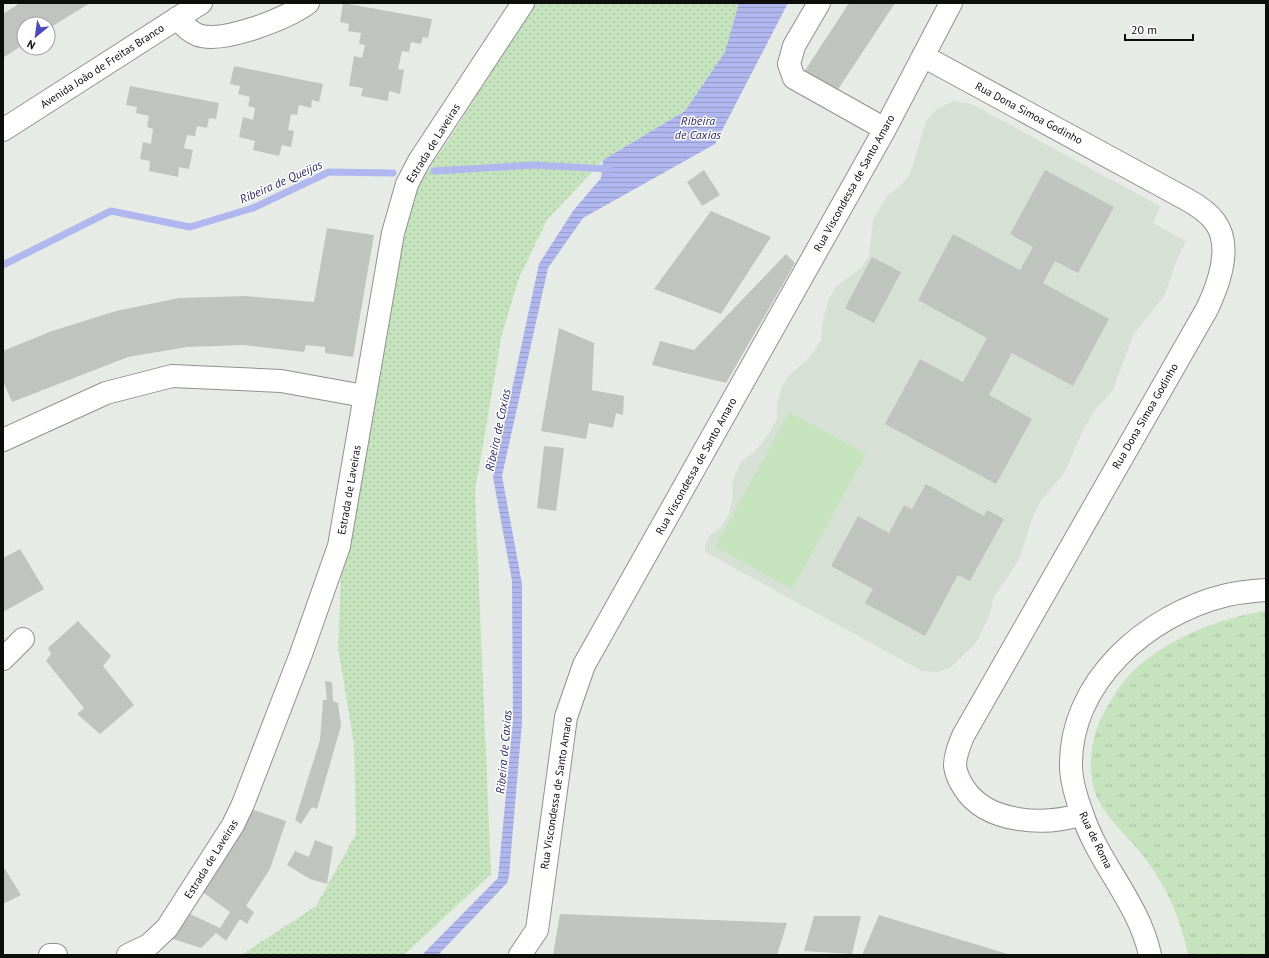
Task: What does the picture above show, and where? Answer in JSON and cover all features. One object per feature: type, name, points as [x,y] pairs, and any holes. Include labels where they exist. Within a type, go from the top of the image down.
[{"type":"street","name":"Avenida João de Freitas Branco","points":[[3,130],[201,3]]},
{"type":"street","points":[[177,18],[189,30],[199,35],[214,38],[247,30],[274,20],[308,3]]},
{"type":"street","name":"Estrada de Laveiras","points":[[128,955],[149,945],[167,928],[233,825],[243,804],[333,566],[340,538],[393,233],[407,184],[419,161],[523,3]]},
{"type":"street","points":[[819,3],[794,46],[789,64],[794,78],[885,129]]},
{"type":"street","name":"Rua Viscondessa de Santo Amaro","points":[[520,955],[536,930],[566,717],[584,665],[885,129],[951,3]]},
{"type":"street","name":"Rua Dona Simoa Godinho","points":[[923,56],[1186,198],[1202,209],[1215,222],[1221,232],[1223,246],[1222,266],[1218,286],[1207,309],[963,736],[957,752],[955,766],[959,780],[968,794],[980,805],[1001,815],[1028,821],[1065,820],[1082,814]]},
{"type":"street","points":[[3,440],[106,393],[172,376],[281,381],[364,396]]},
{"type":"street","name":"Rua de Roma","points":[[1150,955],[1143,932],[1131,907],[1105,861],[1082,814],[1071,770],[1073,742],[1081,715],[1090,693],[1102,674],[1123,651],[1145,633],[1169,618],[1198,605],[1227,595],[1266,590]]},
{"type":"street","points":[[3,659],[23,639]]},
{"type":"street","points":[[536,930],[537,955]]},
{"type":"street","points":[[50,955],[56,955]]},
{"type":"shaded area","points":[[954,101],[971,104],[1160,206],[1153,223],[1186,241],[1176,262],[1164,296],[1133,335],[1113,390],[1095,410],[1083,430],[1065,472],[1040,502],[1032,519],[1019,560],[994,597],[988,619],[976,643],[950,668],[937,672],[922,671],[705,552],[705,545],[710,535],[721,527],[729,514],[732,501],[733,480],[741,462],[756,450],[768,435],[777,419],[777,404],[781,389],[789,375],[807,360],[821,341],[823,320],[829,299],[835,287],[861,268],[869,256],[873,219],[888,195],[901,185],[910,174],[926,121],[937,109]]},
{"type":"green space","points":[[535,3],[739,3],[725,52],[685,111],[603,160],[547,220],[519,278],[502,334],[475,491],[491,874],[404,955],[241,955],[316,906],[356,834],[354,744],[338,647],[341,577],[401,243],[414,189],[449,139]]},
{"type":"green space","points":[[789,412],[866,454],[792,589],[715,547]]},
{"type":"green space","points":[[1266,611],[1266,955],[1188,955],[1176,914],[1157,875],[1149,863],[1103,809],[1095,792],[1091,773],[1091,753],[1095,734],[1102,716],[1116,692],[1128,676],[1146,659],[1161,649],[1195,631],[1231,618]]},
{"type":"water","name":"Ribeira de Caxias","points":[[739,3],[788,3],[715,144],[583,218],[548,268],[502,476],[522,584],[522,722],[509,876],[507,883],[438,955],[422,955],[498,878],[513,721],[512,581],[493,477],[539,264],[573,211],[601,178],[603,160],[685,111],[725,52]]},
{"type":"building","points":[[20,3],[90,3],[56,24],[56,16],[16,16],[16,49],[3,58],[3,14]]},
{"type":"building","points":[[343,3],[432,19],[428,38],[423,37],[421,44],[411,42],[409,52],[402,51],[398,69],[404,70],[400,94],[389,91],[388,101],[361,96],[363,88],[349,86],[354,56],[362,58],[365,45],[359,44],[361,33],[348,31],[349,24],[340,22]]},
{"type":"building","points":[[849,3],[895,3],[837,91],[804,72]]},
{"type":"building","points":[[234,66],[323,84],[319,102],[312,100],[311,108],[299,105],[297,115],[291,114],[288,130],[294,131],[291,147],[282,145],[279,156],[253,150],[255,141],[239,137],[243,117],[253,120],[255,108],[248,106],[250,97],[238,94],[240,86],[230,84]]},
{"type":"building","points":[[130,86],[219,103],[216,119],[209,118],[207,128],[197,126],[195,136],[187,135],[184,148],[193,150],[189,169],[179,167],[178,177],[149,171],[150,161],[140,159],[143,142],[151,144],[153,129],[147,127],[149,116],[136,113],[137,107],[126,105]]},
{"type":"building","points":[[704,170],[720,195],[702,206],[687,182]]},
{"type":"building","points":[[1045,170],[1114,207],[1078,273],[1055,261],[1043,283],[1109,319],[1073,386],[1012,353],[989,395],[1032,419],[996,484],[885,424],[920,359],[963,382],[987,338],[918,300],[953,234],[1020,270],[1033,247],[1010,234]]},
{"type":"building","points":[[711,211],[771,237],[721,314],[654,289]]},
{"type":"building","points":[[327,228],[374,235],[353,357],[325,353],[325,347],[306,345],[304,352],[244,345],[187,347],[128,357],[12,402],[3,381],[3,351],[52,331],[116,311],[179,298],[246,296],[314,302]]},
{"type":"building","points":[[786,254],[795,263],[726,383],[652,365],[660,341],[694,350]]},
{"type":"building","points":[[872,257],[901,272],[874,323],[845,308]]},
{"type":"building","points":[[559,328],[594,343],[592,390],[624,396],[623,415],[616,413],[613,428],[589,423],[586,439],[541,431]]},
{"type":"building","points":[[544,446],[564,448],[556,511],[537,508]]},
{"type":"building","points":[[926,484],[984,516],[987,510],[1004,519],[970,581],[958,575],[925,636],[865,603],[873,589],[831,566],[858,516],[889,533],[904,505],[912,509]]},
{"type":"building","points":[[20,549],[44,589],[3,612],[3,558]]},
{"type":"building","points":[[78,621],[111,656],[103,666],[134,705],[100,734],[77,714],[84,708],[46,661],[51,654],[48,648]]},
{"type":"building","points":[[325,681],[332,682],[333,701],[338,703],[341,726],[317,809],[312,807],[301,824],[295,820],[320,740],[323,700],[327,700]]},
{"type":"building","points":[[248,808],[286,821],[270,869],[246,906],[254,912],[247,924],[240,919],[226,941],[216,933],[201,948],[170,938],[188,913],[220,928],[230,912],[201,891]]},
{"type":"building","points":[[315,840],[333,847],[327,884],[310,879],[287,865],[295,851],[309,857]]},
{"type":"building","points":[[3,866],[21,895],[3,904]]},
{"type":"building","points":[[560,914],[787,923],[777,955],[553,955]]},
{"type":"building","points":[[879,915],[1011,955],[862,955]]},
{"type":"building","points":[[814,916],[861,916],[852,954],[804,951]]},
{"type":"waterway","name":"Ribeira de Queijas","points":[[434,171],[533,165],[610,169]]},
{"type":"waterway","name":"Ribeira de Queijas","points":[[3,265],[111,211],[190,227],[253,208],[329,172],[393,173]]}]
